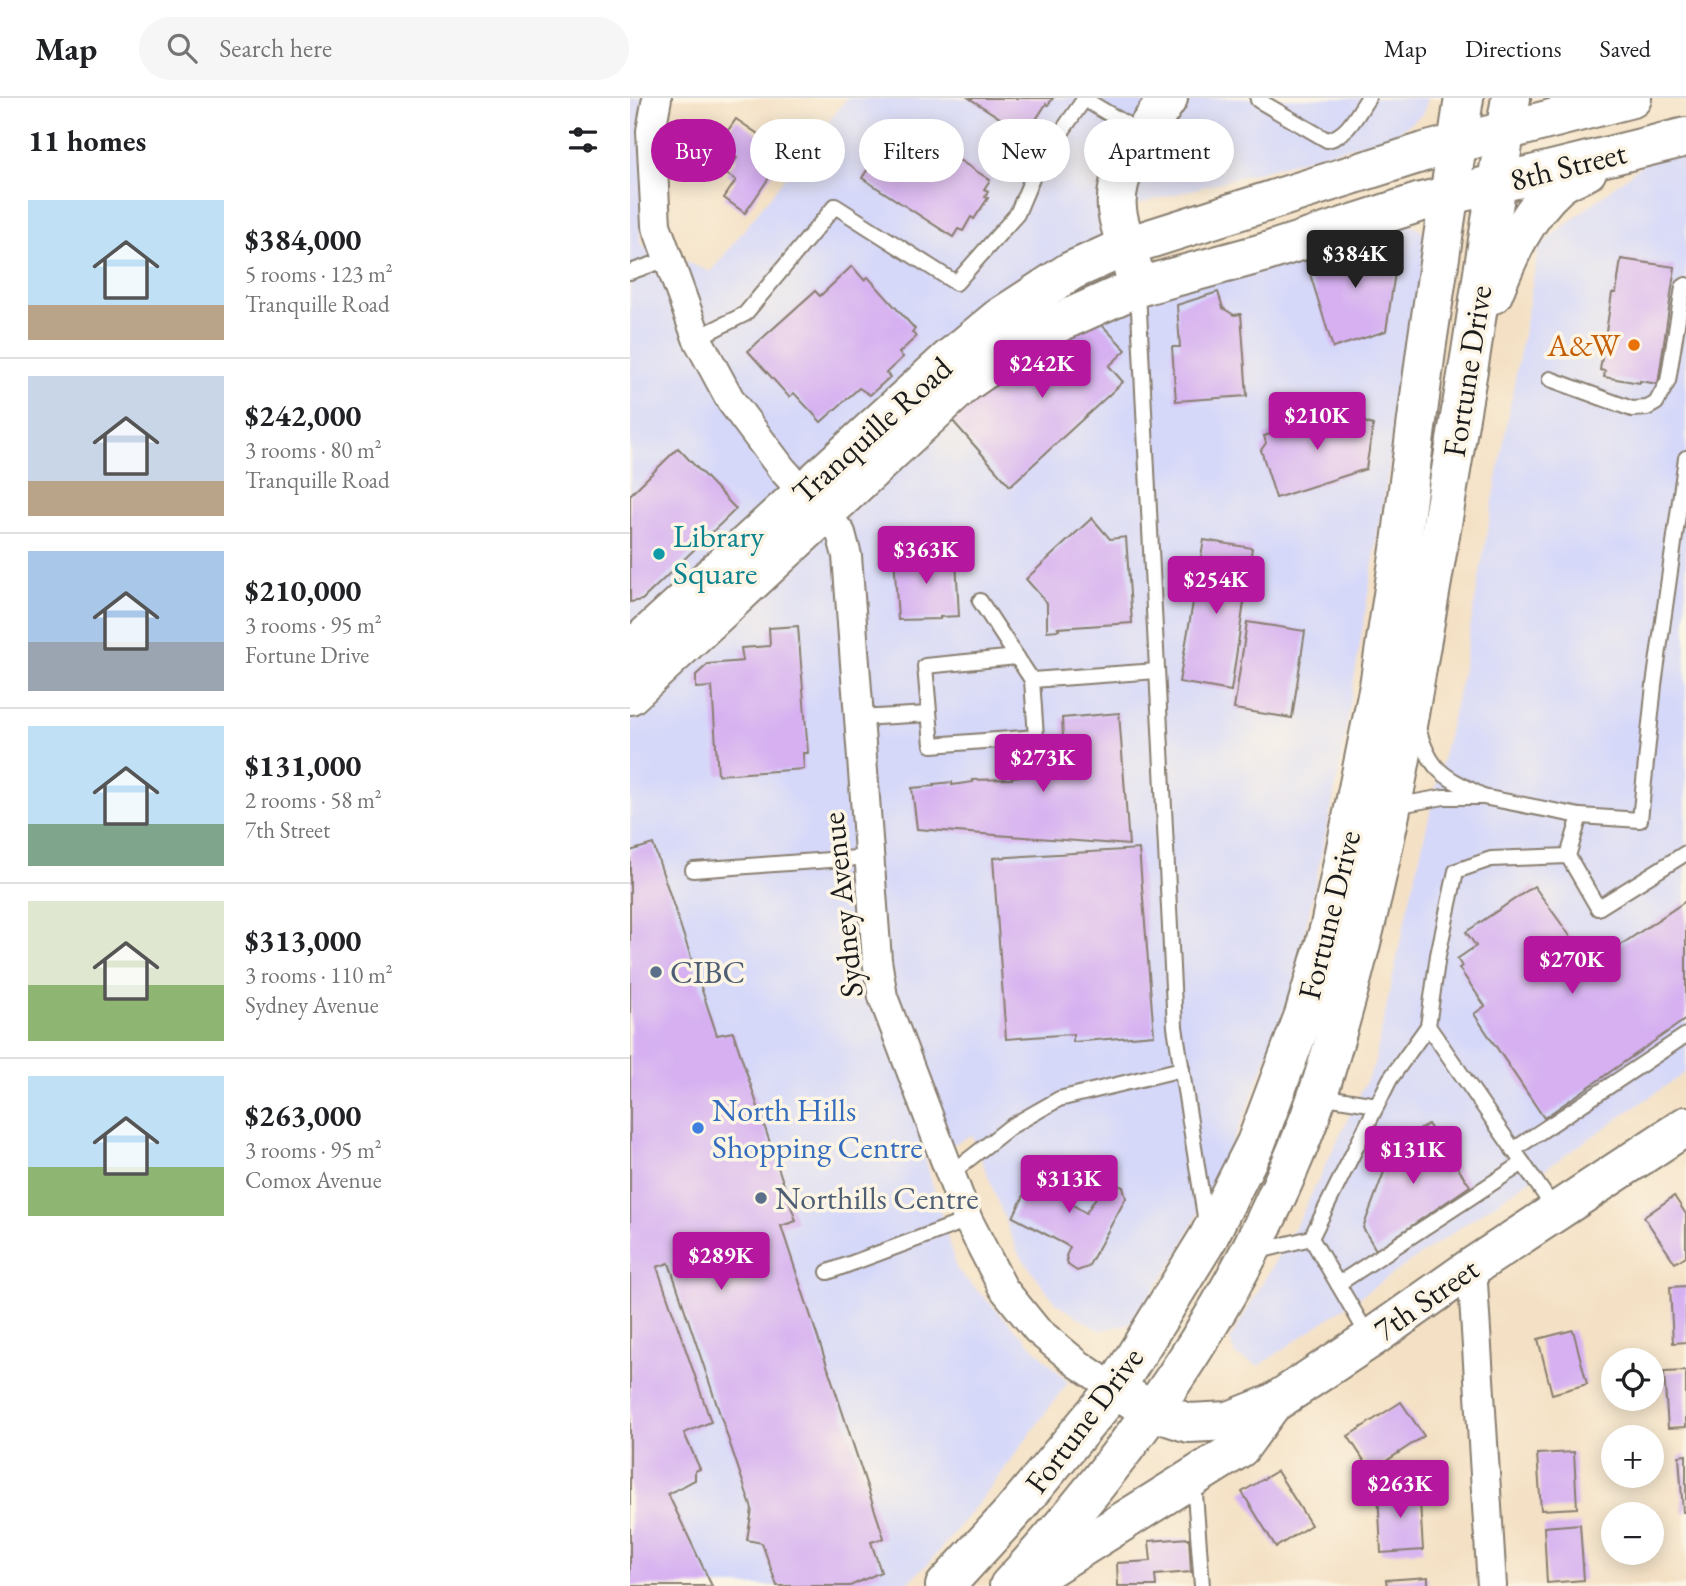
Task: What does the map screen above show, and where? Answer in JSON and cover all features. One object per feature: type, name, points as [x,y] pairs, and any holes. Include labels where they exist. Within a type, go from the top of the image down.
[{"type":"main road","points":[[1154,119],[1168,98]]},
{"type":"main road","points":[[1457,143],[1464,98]]},
{"type":"main road","name":"8th Street","points":[[1508,114],[1597,101]]},
{"type":"main road","points":[[1497,183],[1508,114]]},
{"type":"main road","name":"Tranquille Road","points":[[630,695],[948,360],[999,318],[1071,271],[1127,246],[1457,143],[1508,114]]},
{"type":"main road","name":"8th Street","points":[[1450,195],[1686,137]]},
{"type":"main road","name":"Fortune Drive","points":[[945,1586],[1012,1513],[1115,1388],[1208,1238],[1256,1143],[1279,1086],[1304,1015],[1336,902],[1379,687],[1457,143]]},
{"type":"main road","points":[[1471,354],[1503,270],[1532,215],[1560,184],[1634,149]]},
{"type":"main road","points":[[1120,182],[1117,190],[1118,215],[1138,287]]},
{"type":"main road","name":"Fortune Drive","points":[[1009,1586],[1048,1544],[1152,1411],[1195,1346],[1250,1253],[1318,1096],[1365,932],[1392,807],[1471,354],[1497,183]]},
{"type":"main road","name":"Tranquille Road","points":[[630,650],[965,383],[1062,321],[1138,287],[1263,253],[1410,205],[1450,195]]},
{"type":"main road","name":"7th Street","points":[[1115,1388],[1152,1411],[1189,1423],[1229,1421],[1272,1404],[1472,1267],[1686,1126]]},
{"type":"main road","points":[[1020,1586],[1240,1448],[1272,1404]]},
{"type":"main road","points":[[1074,1586],[1089,1544]]},
{"type":"street","name":"Sydney Avenue","points":[[657,98],[651,131],[656,225],[697,338],[731,401],[782,469],[841,534],[847,556],[877,961],[883,997],[968,1220],[1003,1288],[1037,1330],[1078,1364],[1115,1388]]},
{"type":"street","points":[[1472,1267],[1492,1586]]},
{"type":"lane","points":[[1258,100],[1327,140],[1335,139],[1346,130],[1368,98]]},
{"type":"lane","points":[[697,338],[745,314],[835,206],[956,283],[1017,214],[1035,169],[1084,99],[1117,119]]},
{"type":"lane","points":[[630,272],[668,259]]},
{"type":"lane","points":[[1550,379],[1632,409],[1647,408],[1656,403],[1668,381],[1683,287],[1686,285]]},
{"type":"lane","points":[[1138,287],[1175,1027],[1208,1238]]},
{"type":"lane","points":[[1392,807],[1444,797],[1483,797],[1580,816],[1640,820],[1654,685],[1686,458]]},
{"type":"lane","points":[[980,601],[1017,657],[1032,680],[1036,737],[932,745],[925,666],[1017,657]]},
{"type":"lane","points":[[1032,680],[1157,671]]},
{"type":"lane","points":[[1412,698],[1418,730],[1429,759],[1446,778],[1483,797]]},
{"type":"lane","points":[[859,718],[929,714]]},
{"type":"lane","points":[[1580,816],[1567,856],[1598,908],[1686,853]]},
{"type":"lane","points":[[1250,1253],[1311,1238],[1390,1079],[1428,1026],[1438,955],[1456,871],[1491,859],[1567,856]]},
{"type":"lane","points":[[693,870],[870,857]]},
{"type":"lane","points":[[1428,1026],[1556,1211]]},
{"type":"lane","points":[[1513,1150],[1686,1035]]},
{"type":"lane","points":[[950,1174],[1010,1127],[1059,1099],[1182,1069]]},
{"type":"lane","points":[[1318,1096],[1377,1105]]},
{"type":"lane","points":[[1338,1284],[1523,1163]]},
{"type":"lane","points":[[828,1272],[968,1220]]},
{"type":"lane","points":[[1311,1238],[1370,1339]]},
{"type":"lane","points":[[1187,1481],[1195,1494],[1202,1586]]},
{"type":"shaded area","points":[[630,98],[647,98],[640,244],[711,272],[781,182],[845,182],[845,119],[831,119],[847,98],[1428,98],[1423,114],[1394,135],[1234,178],[1234,119],[1084,119],[1084,182],[1221,182],[1132,206],[1154,293],[1407,220],[1427,236],[1339,772],[1293,987],[1246,1113],[1178,1255],[1131,1323],[1100,1331],[1056,1303],[1017,1251],[972,1135],[925,1158],[957,1270],[1068,1382],[989,1490],[929,1563],[903,1586],[630,1586]]},
{"type":"shaded area","points":[[1686,153],[1686,1072],[1259,1366],[1236,1356],[1230,1340],[1302,1214],[1374,1065],[1461,679],[1539,246],[1644,163]]},
{"type":"building","points":[[969,98],[1053,98],[1036,119],[1001,119]]},
{"type":"building","points":[[736,119],[750,129],[750,182],[766,182],[745,213],[724,198],[736,182]]},
{"type":"building","points":[[964,163],[978,172],[978,182],[989,182],[984,189],[988,191],[985,197],[988,198],[974,219],[971,217],[963,231],[958,229],[953,237],[868,182],[964,182]]},
{"type":"building","points":[[1380,237],[1398,253],[1386,331],[1333,348],[1306,261]]},
{"type":"building","name":"A&W","points":[[1621,259],[1675,267],[1658,384],[1604,377],[1605,371],[1600,370],[1612,293],[1616,293]]},
{"type":"building","points":[[852,266],[864,280],[868,277],[915,329],[912,332],[916,337],[899,353],[903,357],[886,373],[890,377],[870,395],[859,388],[821,422],[794,393],[789,397],[748,351],[815,291],[820,296]]},
{"type":"building","points":[[1218,292],[1223,308],[1234,315],[1241,314],[1247,396],[1176,401],[1172,347],[1180,347],[1177,305]]},
{"type":"building","points":[[1097,320],[1126,350],[1109,366],[1123,382],[1010,486],[952,420],[1018,363]]},
{"type":"building","points":[[1354,407],[1357,416],[1373,425],[1366,469],[1276,498],[1261,450],[1266,443],[1264,436]]},
{"type":"building","name":"Library Square","points":[[678,448],[736,509],[642,600],[630,602],[630,495]]},
{"type":"building","points":[[1092,518],[1110,539],[1126,537],[1132,623],[1047,631],[1047,603],[1026,579]]},
{"type":"building","points":[[1204,540],[1252,548],[1231,691],[1179,682]]},
{"type":"building","points":[[949,552],[956,560],[959,616],[898,620],[894,555]]},
{"type":"building","points":[[1247,622],[1305,631],[1292,718],[1234,709]]},
{"type":"building","points":[[798,626],[808,753],[803,753],[804,769],[718,775],[712,687],[696,688],[696,675],[708,664],[743,661],[741,648],[770,646],[769,628]]},
{"type":"building","points":[[1119,713],[1129,845],[917,829],[912,788],[1049,773],[1064,755],[1062,718]]},
{"type":"building","name":"North Hills Shopping Centre","points":[[653,844],[717,1035],[733,1032],[796,1221],[781,1226],[884,1538],[871,1542],[881,1572],[850,1586],[777,1586],[762,1543],[747,1540],[752,1509],[669,1263],[657,1267],[711,1422],[684,1433],[700,1469],[695,1471],[695,1480],[668,1494],[712,1586],[630,1586],[630,851]]},
{"type":"building","points":[[1139,849],[1154,1035],[1073,1042],[1073,1034],[1006,1039],[993,858]]},
{"type":"building","points":[[1534,886],[1591,965],[1686,901],[1686,1019],[1544,1118],[1474,1014],[1485,1006],[1459,968],[1462,966],[1457,959],[1476,946],[1466,932]]},
{"type":"building","points":[[1428,1124],[1470,1186],[1376,1250],[1363,1228],[1393,1148]]},
{"type":"building","points":[[1042,1160],[1068,1173],[1057,1195],[1086,1213],[1102,1188],[1112,1183],[1123,1187],[1126,1198],[1088,1267],[1077,1271],[1068,1265],[1066,1256],[1070,1247],[1013,1217]]},
{"type":"building","points":[[1674,1196],[1686,1214],[1686,1256],[1675,1263],[1644,1217]]},
{"type":"building","points":[[1686,1286],[1686,1342],[1673,1343],[1670,1287]]},
{"type":"building","points":[[1573,1330],[1587,1384],[1552,1394],[1538,1339]]},
{"type":"building","points":[[1686,1371],[1686,1427],[1668,1428],[1664,1372]]},
{"type":"building","points":[[1401,1402],[1424,1436],[1371,1471],[1348,1436]]},
{"type":"building","points":[[1574,1452],[1577,1508],[1541,1510],[1537,1454]]},
{"type":"building","points":[[1686,1455],[1686,1512],[1683,1512],[1679,1456]]},
{"type":"building","points":[[1277,1471],[1311,1525],[1276,1547],[1242,1492]]},
{"type":"building","points":[[1419,1486],[1423,1550],[1381,1553],[1378,1489]]},
{"type":"building","points":[[1580,1524],[1584,1580],[1547,1583],[1544,1527]]},
{"type":"building","points":[[1189,1538],[1191,1572],[1155,1575],[1156,1586],[1118,1586],[1117,1563],[1151,1561],[1149,1541]]},
{"type":"building","points":[[1428,1577],[1428,1586],[1387,1586],[1386,1580]]},
{"type":"place","name":"A&W","points":[[1634,345]]},
{"type":"place","name":"Library Square","points":[[659,554]]},
{"type":"place","name":"CIBC","points":[[656,972]]},
{"type":"place","name":"North Hills Shopping Centre","points":[[698,1128]]},
{"type":"place","name":"Northills Centre","points":[[761,1198]]}]
